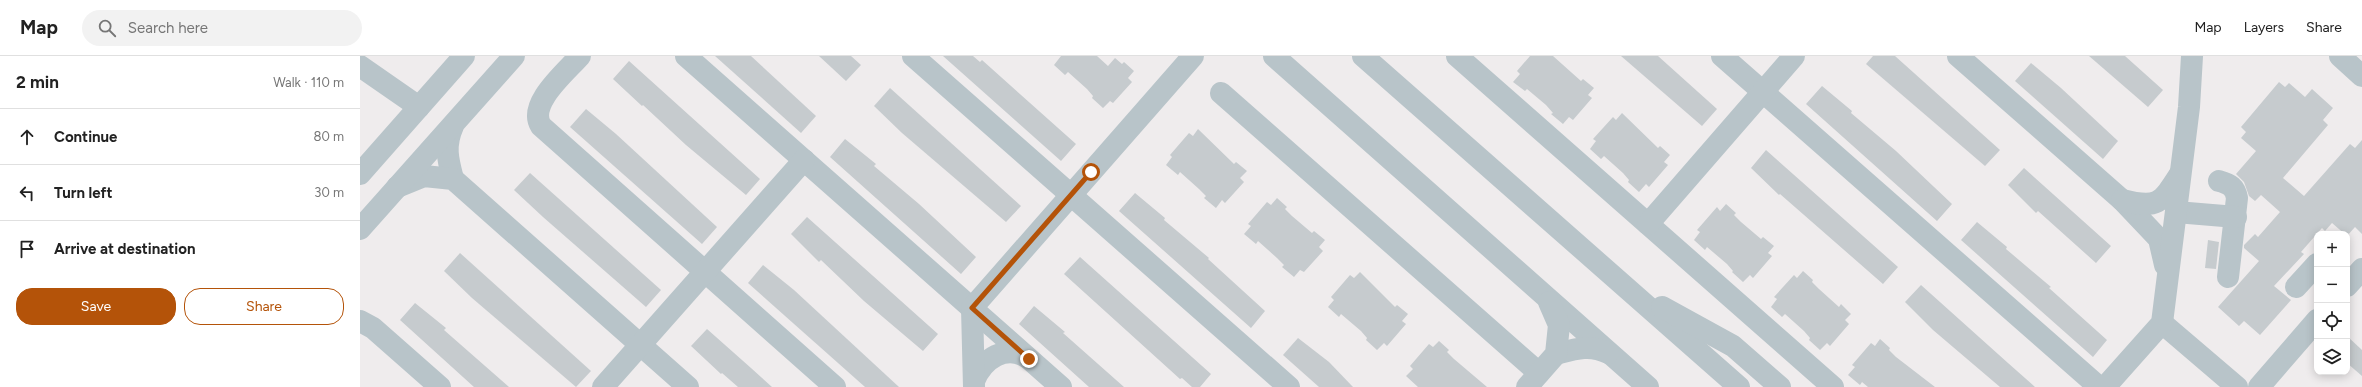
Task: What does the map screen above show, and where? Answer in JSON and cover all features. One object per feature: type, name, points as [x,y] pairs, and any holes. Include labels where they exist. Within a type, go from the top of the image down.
[{"type":"street","points":[[364,168],[464,56]]},
{"type":"street","points":[[363,227],[454,122],[514,56]]},
{"type":"street","points":[[580,56],[541,102],[537,114],[539,123],[704,272],[835,387]]},
{"type":"street","points":[[686,56],[1061,387]]},
{"type":"street","points":[[913,56],[1289,387]]},
{"type":"street","points":[[974,384],[972,308],[1070,194],[1193,56]]},
{"type":"street","points":[[1363,56],[1739,387]]},
{"type":"street","points":[[1456,56],[1832,387]]},
{"type":"street","points":[[1722,56],[2099,387]]},
{"type":"street","points":[[1648,224],[1794,56]]},
{"type":"street","points":[[1958,56],[2122,200],[2158,239],[2168,279]]},
{"type":"street","points":[[2179,56],[2182,62],[2189,107]]},
{"type":"street","points":[[2105,387],[2162,324],[2189,107],[2192,56]]},
{"type":"street","points":[[2189,107],[2202,56]]},
{"type":"street","points":[[2340,56],[2362,76]]},
{"type":"street","points":[[1274,57],[1648,387]]},
{"type":"street","points":[[360,66],[419,107]]},
{"type":"street","points":[[1221,93],[1533,380],[1556,354],[1581,347],[1598,348],[1609,353]]},
{"type":"street","points":[[454,122],[448,136],[446,152],[453,179],[688,387]]},
{"type":"street","points":[[603,387],[804,160]]},
{"type":"street","points":[[2122,200],[2143,205],[2154,203],[2168,193],[2181,174]]},
{"type":"street","points":[[397,187],[424,176],[453,179]]},
{"type":"street","points":[[2219,182],[2230,184],[2235,190],[2237,198],[2228,277]]},
{"type":"street","points":[[2176,212],[2236,217]]},
{"type":"street","points":[[2296,288],[2314,267]]},
{"type":"street","points":[[1625,287],[1733,346],[1780,387]]},
{"type":"street","points":[[1548,299],[1559,325],[1556,354]]},
{"type":"street","points":[[360,321],[373,328],[440,387]]},
{"type":"street","points":[[2259,387],[2314,323]]},
{"type":"street","points":[[2162,324],[2238,387]]},
{"type":"street","points":[[974,384],[984,364],[998,354],[1014,352],[1029,359]]},
{"type":"building","points":[[715,56],[751,56],[816,116],[801,133]]},
{"type":"building","points":[[819,56],[851,56],[861,65],[846,81]]},
{"type":"building","points":[[943,56],[973,56],[980,62],[982,60],[1076,144],[1061,161]]},
{"type":"building","points":[[1061,56],[1097,56],[1108,66],[1115,58],[1122,64],[1124,62],[1134,71],[1128,78],[1132,82],[1113,103],[1110,101],[1103,108],[1092,98],[1093,96],[1087,89],[1068,72],[1065,75],[1054,65]]},
{"type":"building","points":[[1530,56],[1553,56],[1581,81],[1583,79],[1594,88],[1588,95],[1592,98],[1573,120],[1569,117],[1563,124],[1551,114],[1553,113],[1546,105],[1527,89],[1525,91],[1513,82],[1520,74],[1517,71]]},
{"type":"building","points":[[1621,56],[1658,56],[1717,109],[1702,126]]},
{"type":"building","points":[[1873,56],[1895,56],[2000,150],[1985,166],[1866,64]]},
{"type":"building","points":[[2089,56],[2125,56],[2163,90],[2148,107]]},
{"type":"building","points":[[629,61],[760,179],[746,195],[686,145],[613,79]]},
{"type":"building","points":[[2031,63],[2061,88],[2118,141],[2103,159],[2015,81]]},
{"type":"building","points":[[2279,82],[2285,87],[2289,83],[2305,97],[2312,89],[2333,108],[2323,120],[2328,125],[2283,178],[2304,196],[2350,144],[2355,148],[2362,140],[2362,234],[2355,227],[2350,233],[2350,231],[2341,231],[2332,223],[2325,231],[2322,228],[2319,231],[2314,231],[2314,237],[2301,252],[2304,254],[2274,286],[2291,300],[2260,335],[2244,321],[2239,326],[2218,307],[2259,261],[2244,248],[2244,245],[2255,234],[2258,237],[2280,212],[2261,195],[2255,201],[2249,196],[2244,182],[2236,174],[2256,151],[2241,138],[2246,132],[2241,127]]},
{"type":"building","points":[[1822,86],[1852,111],[1851,113],[1896,151],[1952,204],[1937,221],[1806,104]]},
{"type":"building","points":[[890,88],[1021,206],[1006,222],[902,133],[874,106]]},
{"type":"building","points":[[586,109],[616,134],[717,227],[702,244],[570,127]]},
{"type":"building","points":[[1622,113],[1658,148],[1660,146],[1670,155],[1664,162],[1668,165],[1649,187],[1646,184],[1639,192],[1628,182],[1629,180],[1623,173],[1604,156],[1601,159],[1590,149],[1596,141],[1593,139],[1613,117],[1616,120]]},
{"type":"building","points":[[1198,129],[1234,164],[1236,162],[1247,171],[1240,178],[1244,182],[1225,203],[1222,200],[1216,208],[1204,198],[1206,196],[1199,189],[1180,172],[1178,175],[1166,165],[1172,157],[1170,155],[1189,133],[1193,136]]},
{"type":"building","points":[[845,139],[876,164],[874,166],[919,204],[976,257],[961,274],[830,157]]},
{"type":"building","points":[[1766,150],[1898,267],[1883,284],[1780,194],[1779,195],[1751,168]]},
{"type":"building","points":[[2024,168],[2111,246],[2096,263],[2038,211],[2036,213],[2008,185]]},
{"type":"building","points":[[530,173],[661,290],[646,307],[514,190]]},
{"type":"building","points":[[1135,193],[1165,218],[1164,220],[1209,258],[1208,259],[1265,311],[1251,328],[1119,211]]},
{"type":"building","points":[[1277,198],[1287,207],[1285,209],[1292,216],[1312,233],[1314,231],[1325,240],[1319,247],[1323,251],[1304,272],[1300,270],[1294,277],[1282,267],[1284,265],[1277,258],[1258,241],[1256,244],[1244,234],[1251,226],[1248,224],[1267,202],[1271,205]]},
{"type":"building","points":[[1726,204],[1736,213],[1734,215],[1741,222],[1761,239],[1763,237],[1774,246],[1768,253],[1772,256],[1753,278],[1750,275],[1743,282],[1732,272],[1733,271],[1727,264],[1707,247],[1705,250],[1694,240],[1700,232],[1697,230],[1717,207],[1720,211]]},
{"type":"building","points":[[807,217],[938,334],[923,351],[864,301],[821,260],[819,262],[791,234]]},
{"type":"building","points":[[1977,222],[2007,247],[2006,249],[2051,287],[2049,288],[2107,340],[2093,357],[1961,240]]},
{"type":"building","points":[[2208,240],[2219,242],[2216,269],[2205,268]]},
{"type":"building","points":[[460,253],[591,371],[576,387],[472,298],[444,271]]},
{"type":"building","points":[[1080,257],[1211,374],[1200,387],[1192,387],[1182,378],[1180,379],[1064,274]]},
{"type":"building","points":[[763,265],[794,290],[899,387],[865,387],[748,283]]},
{"type":"building","points":[[1803,271],[1813,280],[1812,282],[1819,289],[1839,307],[1841,304],[1851,314],[1845,320],[1849,324],[1830,346],[1827,343],[1820,350],[1809,340],[1810,338],[1804,331],[1785,314],[1782,317],[1771,307],[1777,299],[1774,297],[1794,275],[1797,278]]},
{"type":"building","points":[[1360,272],[1395,307],[1397,305],[1408,314],[1402,321],[1406,324],[1387,346],[1384,343],[1377,350],[1366,340],[1367,338],[1361,331],[1341,314],[1339,317],[1328,307],[1334,300],[1331,297],[1350,275],[1354,278]]},
{"type":"building","points":[[1921,285],[2035,387],[2000,387],[1933,330],[1905,302]]},
{"type":"building","points":[[415,303],[446,328],[444,330],[509,387],[474,387],[400,320]]},
{"type":"building","points":[[1034,306],[1065,332],[1063,333],[1124,387],[1089,387],[1019,324]]},
{"type":"building","points":[[707,329],[772,387],[738,387],[722,373],[721,374],[691,346]]},
{"type":"building","points":[[1298,338],[1329,362],[1353,387],[1319,387],[1283,355]]},
{"type":"building","points":[[1880,339],[1890,348],[1889,350],[1896,357],[1935,387],[1868,387],[1862,382],[1860,385],[1848,375],[1855,367],[1852,365],[1871,343],[1875,346]]},
{"type":"building","points":[[2350,339],[2362,350],[2362,376],[2350,366]]},
{"type":"building","points":[[1439,341],[1449,350],[1447,352],[1454,359],[1487,387],[1418,387],[1406,376],[1413,369],[1410,366],[1429,344],[1433,347]]},
{"type":"route","points":[[1029,359],[972,308],[985,291],[1091,172]]}]
